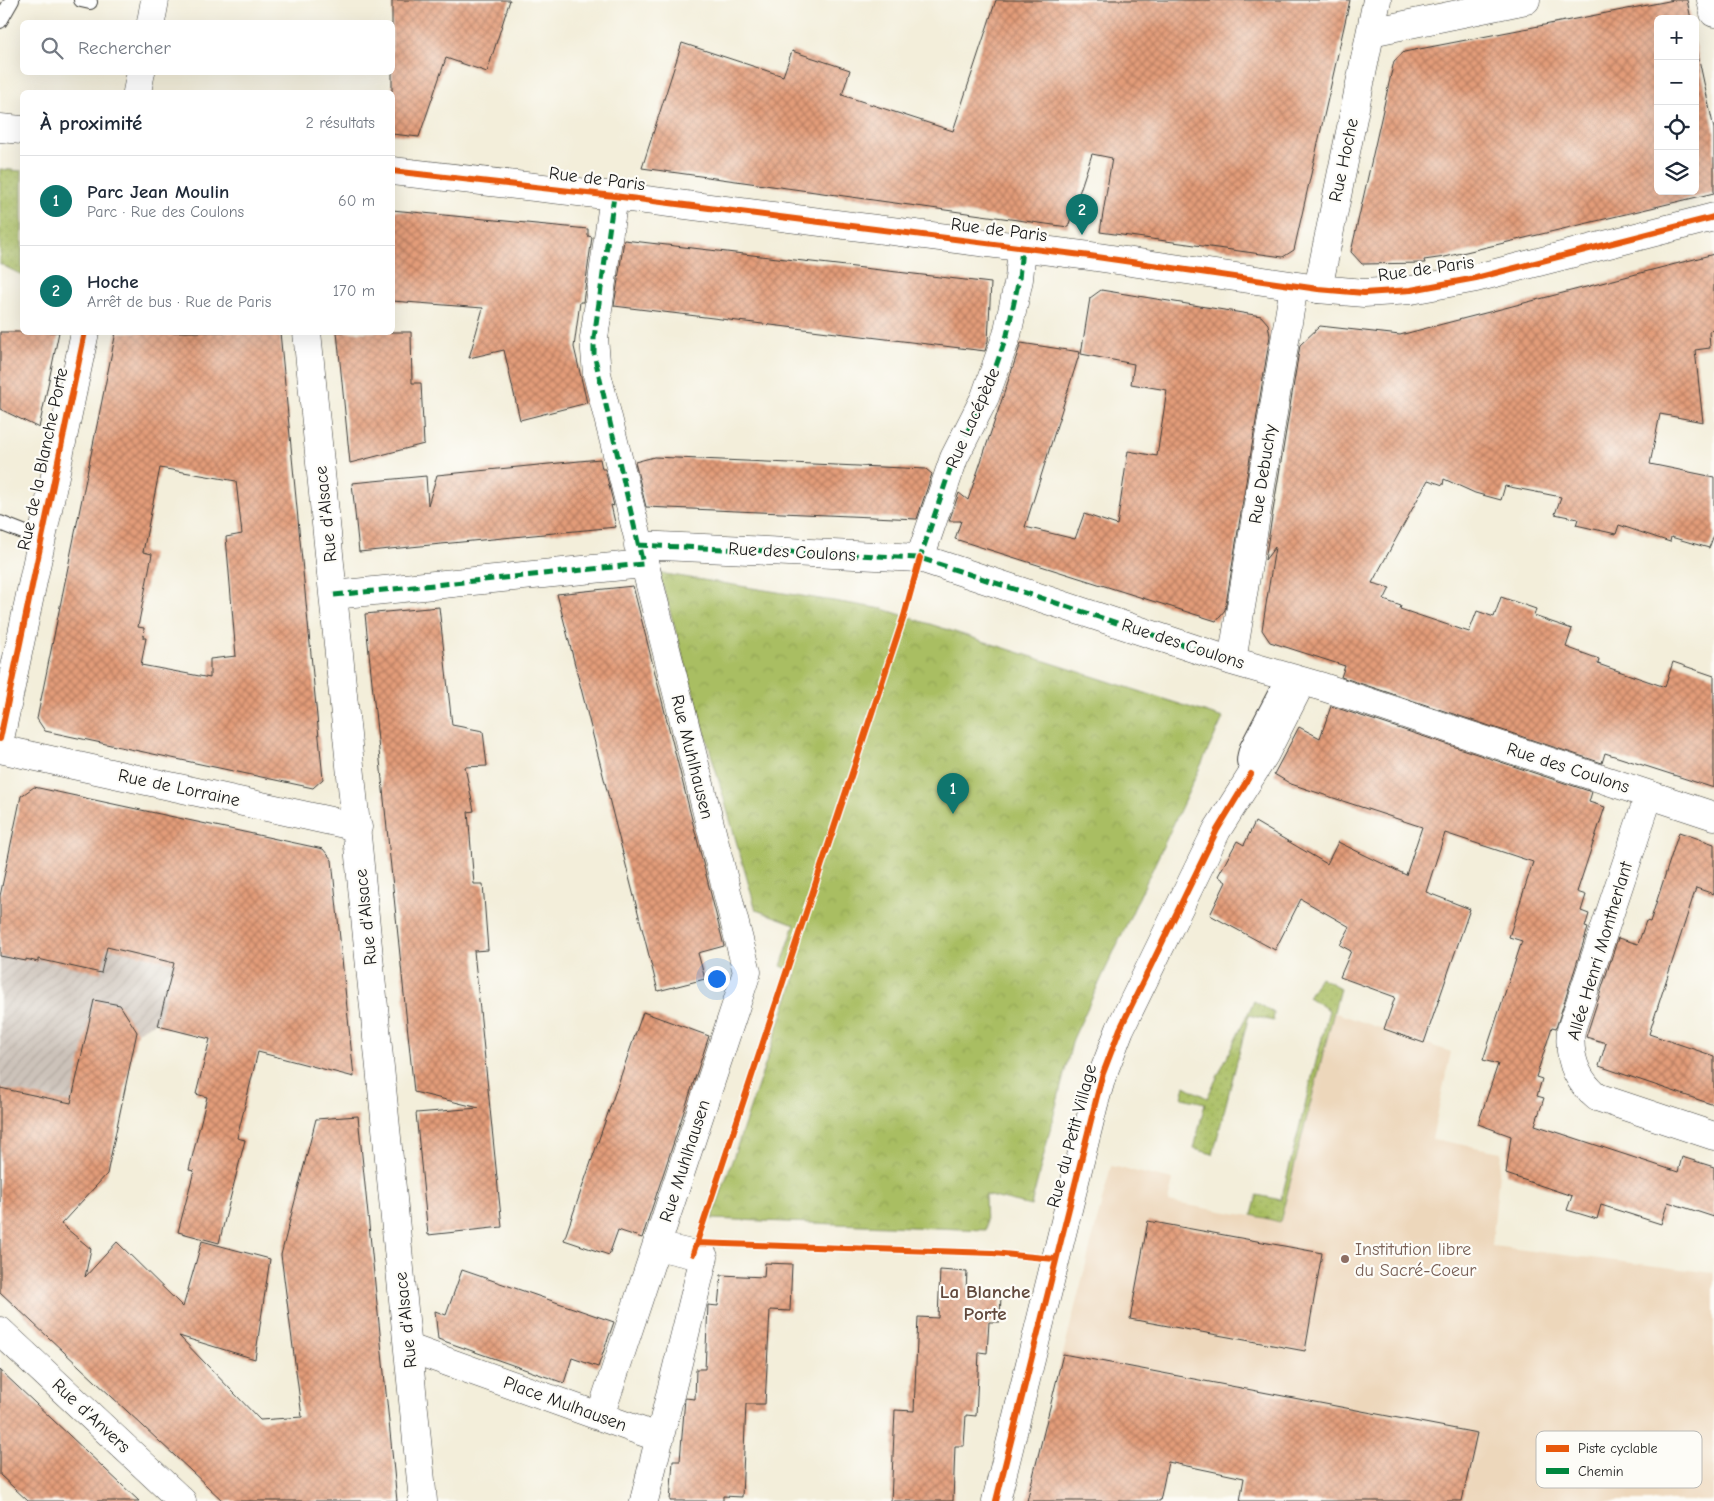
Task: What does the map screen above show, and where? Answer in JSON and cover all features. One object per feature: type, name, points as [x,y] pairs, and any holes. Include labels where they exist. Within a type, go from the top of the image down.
[{"type":"street","points":[[151,20],[155,0]]},
{"type":"street","name":"Rue Hoche","points":[[1306,288],[1377,0]]},
{"type":"street","points":[[1370,32],[1526,0]]},
{"type":"street","points":[[1711,0],[1714,13]]},
{"type":"street","points":[[137,90],[140,75]]},
{"type":"street","points":[[0,128],[20,130]]},
{"type":"street","name":"Rue de Paris","points":[[395,171],[614,196],[1022,248],[1306,288],[1387,292],[1444,284],[1714,218]]},
{"type":"street","name":"Rue Muhlhausen","points":[[600,1416],[747,972],[641,555],[594,354],[594,338],[614,196]]},
{"type":"street","name":"Rue Lacépède","points":[[920,558],[954,458],[985,397],[1007,335],[1019,279],[1022,248]]},
{"type":"street","name":"Rue Debuchy","points":[[1232,661],[1306,288]]},
{"type":"street","name":"Rue de la Blanche Porte","points":[[0,739],[84,335]]},
{"type":"street","name":"Rue d'Alsace","points":[[307,335],[424,1501]]},
{"type":"street","points":[[334,595],[641,555]]},
{"type":"street","name":"Rue des Coulons","points":[[641,555],[920,558],[1232,661],[1293,679],[1714,816]]},
{"type":"street","name":"Rue du Petit Village","points":[[996,1501],[1102,1076],[1120,1029],[1217,830],[1265,754],[1293,679]]},
{"type":"street","name":"Rue de Lorraine","points":[[0,749],[358,827]]},
{"type":"street","name":"Allée Henri Montherlant","points":[[1649,795],[1571,1030],[1570,1046],[1572,1061],[1587,1089],[1597,1097],[1714,1136]]},
{"type":"street","name":"Rue Muhlhausen","points":[[657,1246],[704,1257],[660,1438]]},
{"type":"street","name":"Rue d'Anvers","points":[[0,1331],[182,1501]]},
{"type":"street","name":"Place Mulhausen","points":[[409,1348],[660,1438]]},
{"type":"street","points":[[644,1501],[660,1438]]},
{"type":"lane","points":[[0,21],[12,0]]},
{"type":"lane","points":[[0,523],[41,539]]},
{"type":"shaded area","points":[[0,896],[117,907],[107,947],[174,963],[159,1020],[137,1032],[120,1005],[94,1000],[71,1103],[0,1088]]},
{"type":"shaded area","name":"Institution libre du Sacré-Coeur","points":[[1333,1012],[1451,1052],[1432,1139],[1501,1152],[1492,1246],[1714,1273],[1714,1501],[1463,1501],[1477,1433],[1063,1354],[1111,1166],[1173,1180],[1168,1202],[1281,1221]]},
{"type":"green space","points":[[0,169],[20,171],[20,274],[0,264]]},
{"type":"green space","points":[[659,573],[883,609],[1223,718],[1073,1039],[1031,1206],[985,1195],[986,1230],[712,1219],[797,972],[781,966],[795,924],[756,910]]},
{"type":"green space","points":[[1320,977],[1340,988],[1280,1222],[1252,1215],[1257,1195],[1281,1200],[1329,1010],[1308,997]]},
{"type":"green space","points":[[1254,1001],[1274,1013],[1273,1021],[1249,1015],[1213,1154],[1194,1149],[1205,1103],[1182,1098],[1185,1086],[1207,1098]]},
{"type":"building","points":[[392,0],[510,0],[487,72],[446,58],[419,137],[395,134],[395,90],[392,90],[392,75],[395,75],[395,20],[392,20]]},
{"type":"building","points":[[996,0],[1350,0],[1294,250],[1283,257],[1100,232],[1112,158],[1092,154],[1068,227],[642,168],[682,43],[783,76],[792,51],[850,70],[842,95],[953,131]]},
{"type":"building","points":[[1674,0],[1687,0],[1690,15],[1654,15],[1654,195],[1699,195],[1699,60],[1714,129],[1714,193],[1445,257],[1424,260],[1425,263],[1362,264],[1351,252],[1394,61],[1404,52]]},
{"type":"building","points":[[395,210],[588,229],[588,236],[592,237],[583,302],[580,302],[574,347],[587,403],[520,420],[504,350],[469,358],[483,308],[395,301]]},
{"type":"building","points":[[624,240],[991,283],[988,341],[985,351],[614,306]]},
{"type":"building","points":[[1714,254],[1714,330],[1709,331],[1710,348],[1695,350],[1703,422],[1660,414],[1650,464],[1714,477],[1714,535],[1709,548],[1671,537],[1670,542],[1619,525],[1616,534],[1576,525],[1578,519],[1555,514],[1561,497],[1505,486],[1501,500],[1475,493],[1444,479],[1443,485],[1428,480],[1372,583],[1390,588],[1384,600],[1401,606],[1400,609],[1469,632],[1477,611],[1494,617],[1501,597],[1536,609],[1534,616],[1572,629],[1566,647],[1599,659],[1598,664],[1665,687],[1673,662],[1714,676],[1714,788],[1605,753],[1602,763],[1341,677],[1345,666],[1270,642],[1262,630],[1275,547],[1265,560],[1300,345],[1320,326],[1400,335]]},
{"type":"building","points":[[1101,290],[1261,316],[1268,324],[1270,336],[1225,610],[1216,621],[955,539],[961,521],[949,521],[959,493],[968,500],[1021,343],[1080,352],[1025,527],[1075,539],[1084,514],[1117,525],[1128,451],[1157,456],[1167,390],[1131,384],[1134,364],[1081,354],[1090,298]]},
{"type":"building","points":[[0,332],[20,332],[20,335],[58,335],[39,428],[0,409]]},
{"type":"building","points":[[395,332],[411,332],[412,383],[421,383],[424,444],[350,463],[337,335],[395,335]]},
{"type":"building","points":[[115,335],[280,335],[323,779],[313,788],[45,731],[37,719]],"holes":[[[160,468],[236,481],[242,534],[226,537],[236,656],[210,659],[210,678],[141,665],[146,638],[143,638],[144,628],[138,627],[152,554],[143,552]]]},
{"type":"building","points":[[654,457],[926,469],[932,474],[917,519],[646,507],[635,462]]},
{"type":"building","points":[[600,459],[602,469],[605,469],[614,506],[611,505],[616,527],[359,552],[352,483],[426,476],[428,505],[437,475]]},
{"type":"building","points":[[633,586],[724,946],[698,953],[705,979],[658,991],[557,594]]},
{"type":"building","points":[[439,607],[452,725],[483,731],[487,766],[465,767],[474,811],[468,812],[474,884],[483,884],[488,950],[474,951],[502,1227],[428,1235],[416,1113],[479,1108],[414,1092],[365,614]]},
{"type":"building","points":[[1331,706],[1592,792],[1589,802],[1605,807],[1577,892],[1586,895],[1581,911],[1589,914],[1585,927],[1588,928],[1556,1028],[1552,1027],[1536,1077],[1542,1079],[1537,1096],[1544,1098],[1535,1125],[1678,1172],[1682,1157],[1714,1167],[1714,1217],[1668,1202],[1661,1224],[1601,1205],[1597,1219],[1567,1210],[1572,1196],[1506,1174],[1511,1136],[1478,1124],[1498,1064],[1483,1060],[1522,941],[1509,937],[1533,862],[1445,833],[1426,892],[1470,909],[1424,1043],[1384,1029],[1395,997],[1340,977],[1351,951],[1340,945],[1350,927],[1301,899],[1275,950],[1210,915],[1226,882],[1218,876],[1237,841],[1244,845],[1255,822],[1327,864],[1338,842],[1406,875],[1422,827],[1291,784],[1274,774],[1299,727],[1320,738]]},
{"type":"building","points":[[34,787],[323,849],[332,860],[354,1077],[258,1052],[237,1138],[245,1140],[219,1243],[178,1232],[194,1171],[189,1170],[207,1097],[196,1094],[210,1039],[158,1026],[174,963],[107,947],[101,973],[38,959],[38,962],[0,956],[0,896],[21,796]]},
{"type":"building","points":[[1679,832],[1714,844],[1714,894],[1696,888],[1649,1034],[1714,1056],[1714,1105],[1599,1066],[1606,1043],[1586,1037],[1618,938],[1638,944],[1646,921],[1650,922]]},
{"type":"building","points":[[94,1000],[120,1005],[137,1032],[107,1174],[61,1224],[91,1249],[85,1277],[117,1242],[183,1307],[202,1241],[270,1259],[255,1359],[179,1336],[260,1420],[302,1417],[281,1255],[316,1119],[358,1116],[397,1501],[223,1501],[0,1292],[0,1088],[71,1103]]},
{"type":"building","points":[[643,1012],[709,1036],[642,1238],[618,1230],[609,1255],[564,1240]]},
{"type":"building","points":[[1148,1221],[1322,1253],[1305,1351],[1130,1319]]},
{"type":"building","points":[[765,1263],[792,1264],[790,1311],[770,1310],[765,1404],[746,1404],[742,1497],[723,1496],[723,1501],[670,1501],[673,1461],[680,1461],[685,1398],[695,1399],[696,1369],[705,1369],[708,1305],[718,1306],[721,1275],[764,1277]]},
{"type":"building","points":[[462,1270],[614,1322],[598,1367],[572,1358],[564,1383],[438,1339],[435,1311],[446,1315]]},
{"type":"building","points":[[940,1270],[967,1272],[966,1290],[1001,1293],[1000,1322],[989,1322],[987,1353],[979,1352],[976,1416],[966,1415],[964,1446],[955,1446],[953,1501],[891,1501],[895,1410],[914,1411],[918,1317],[938,1318]]},
{"type":"building","points":[[1063,1354],[1477,1433],[1462,1501],[1240,1501],[1244,1478],[1168,1462],[1160,1501],[1027,1501]]},
{"type":"building","points":[[0,1370],[139,1501],[28,1501],[0,1475]]},
{"type":"marked path","points":[[334,595],[643,564],[594,354],[594,338],[614,196]]},
{"type":"marked path","points":[[919,561],[954,458],[985,397],[1007,335],[1019,279],[1022,248]]},
{"type":"marked path","points":[[638,545],[920,558],[1232,661]]},
{"type":"cycle path","points":[[395,171],[614,196],[1090,256],[1318,289],[1364,293],[1411,290],[1476,278],[1714,217]]},
{"type":"cycle path","points":[[0,739],[84,335]]},
{"type":"cycle path","points":[[693,1254],[904,616],[920,558]]},
{"type":"cycle path","points":[[996,1501],[1102,1076],[1120,1029],[1217,830],[1251,774]]},
{"type":"cycle path","points":[[697,1243],[993,1253],[1055,1259]]},
{"type":"place","name":"Hoche","points":[[1082,235]]},
{"type":"place","name":"Parc Jean Moulin","points":[[953,814]]},
{"type":"place","name":"Institution libre du Sacré-Coeur","points":[[1345,1259]]},
{"type":"district","name":"La Blanche Porte","points":[[985,1303]]}]
